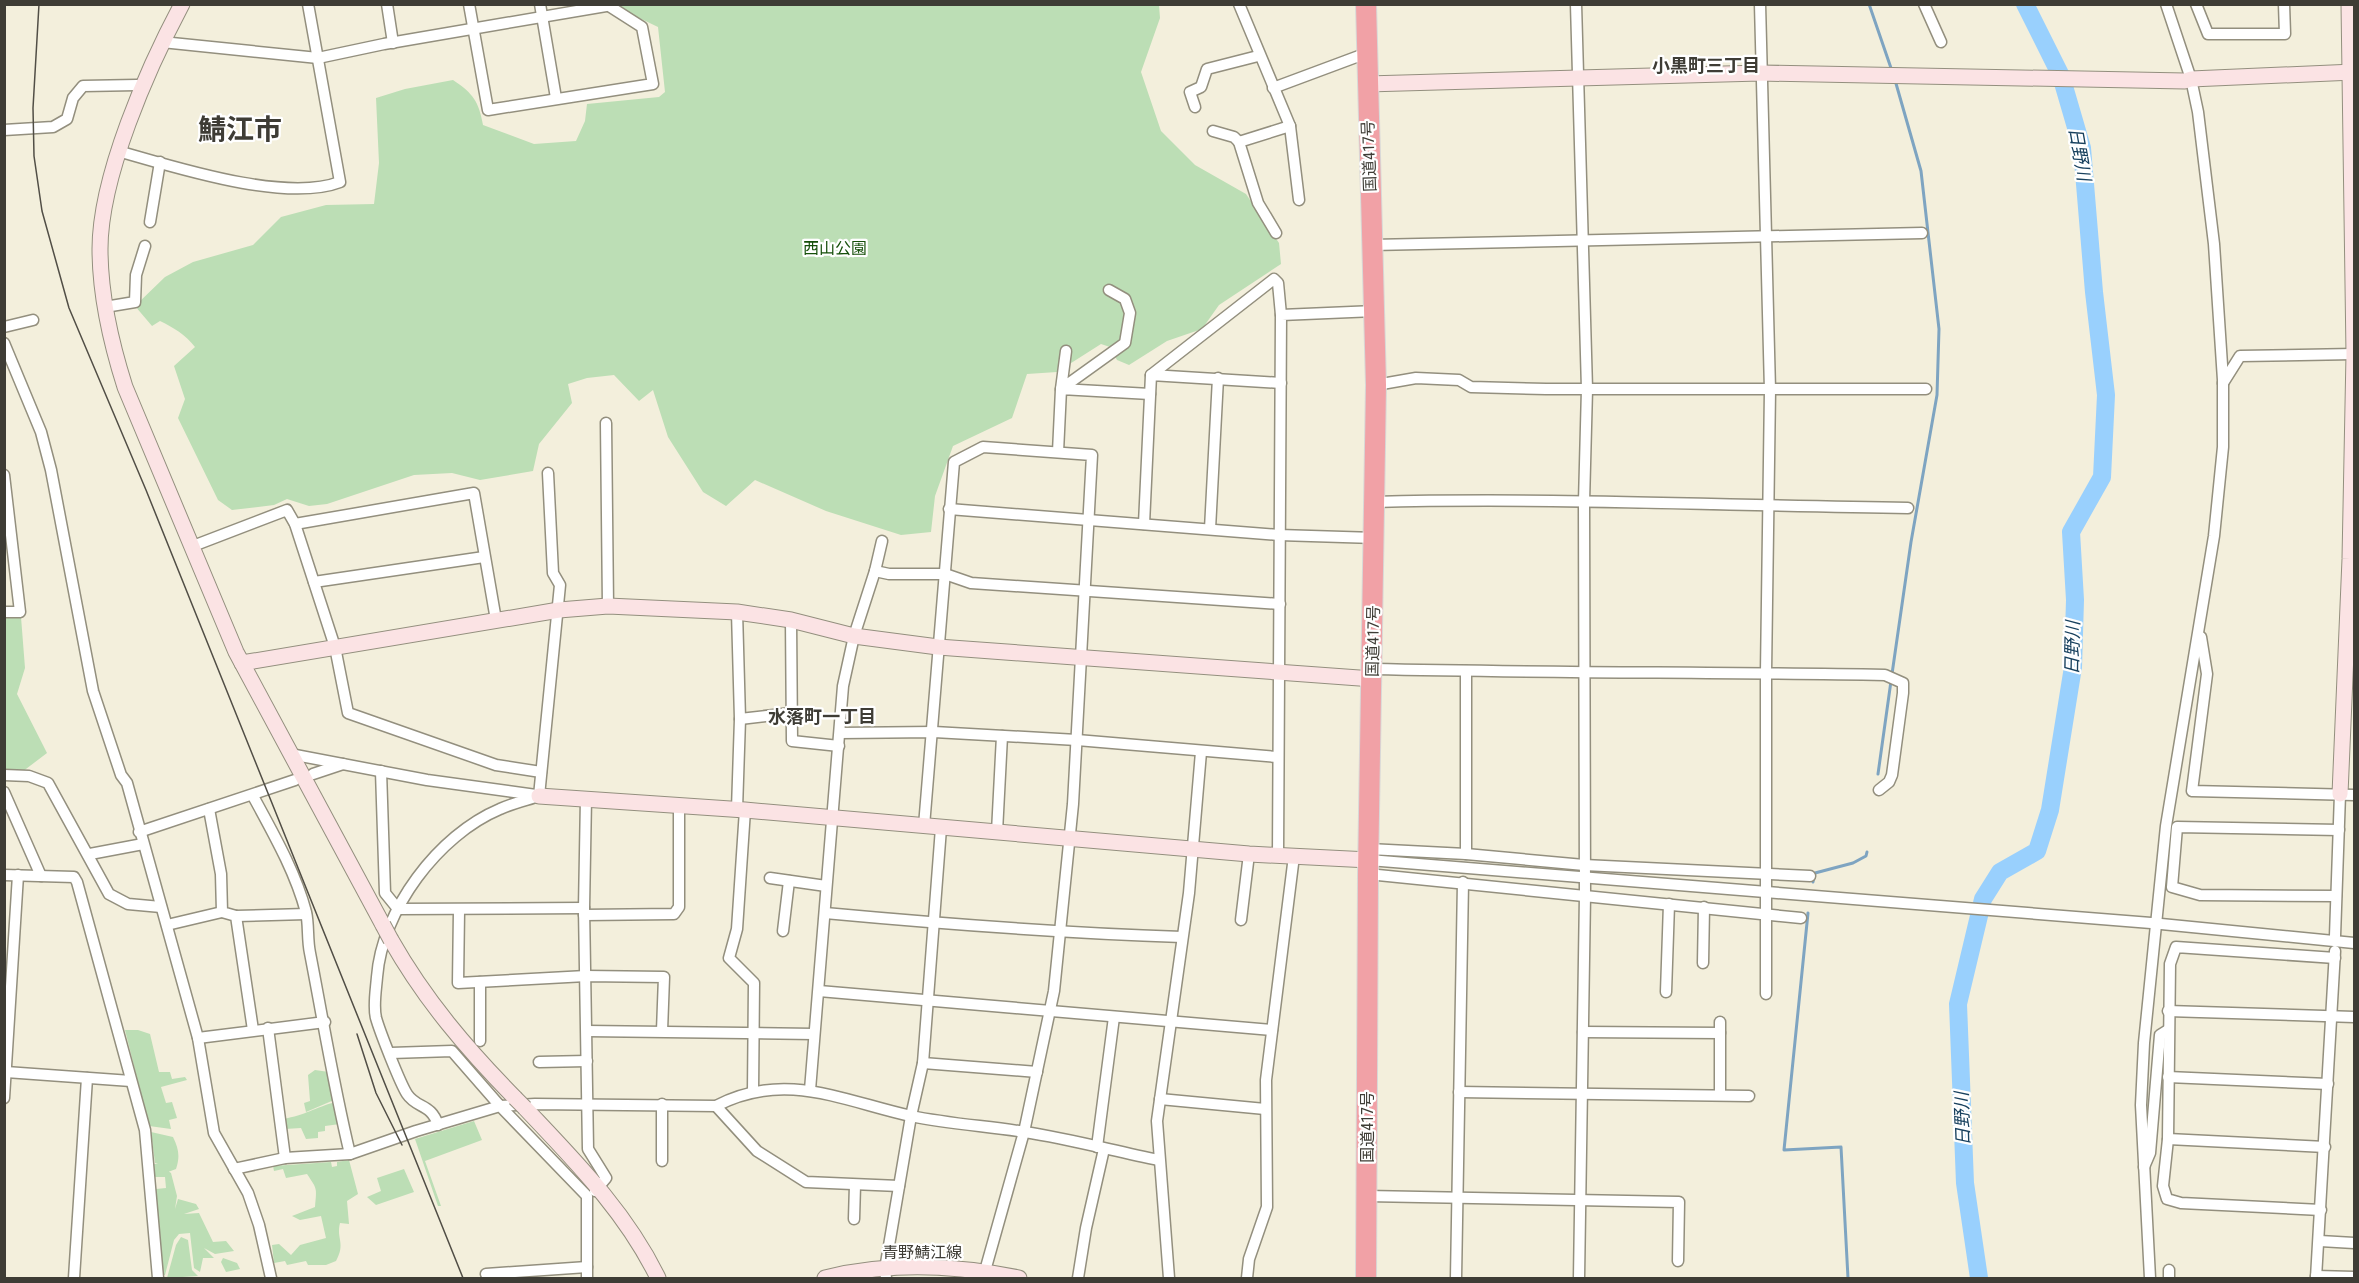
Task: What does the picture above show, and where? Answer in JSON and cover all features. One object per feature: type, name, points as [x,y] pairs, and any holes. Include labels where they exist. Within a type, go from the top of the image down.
[{"type":"highway","name":"国道417号","points":[[1366,4],[1376,385],[1366,1278]]},
{"type":"street","points":[[182,4],[162,42],[118,151],[107,198],[100,248],[105,307],[114,352],[125,387],[242,663],[391,940],[420,988],[447,1025],[520,1103],[645,1251],[657,1278]]},
{"type":"street","points":[[118,151],[245,183],[324,188],[340,182],[308,4]]},
{"type":"street","points":[[387,4],[393,43]]},
{"type":"street","points":[[162,42],[318,58],[393,43],[473,29],[542,17],[606,5],[642,27],[653,84],[488,110],[473,29],[469,4]]},
{"type":"street","points":[[540,4],[556,98]]},
{"type":"street","points":[[1239,4],[1258,56],[1290,126],[1299,200]]},
{"type":"street","points":[[1576,4],[1587,389],[1584,502],[1585,895],[1579,1278]]},
{"type":"street","points":[[1760,4],[1764,235],[1770,390],[1766,672],[1766,994]]},
{"type":"street","points":[[1924,4],[1941,42]]},
{"type":"street","points":[[2150,1278],[2141,1105],[2154,924],[2166,826],[2214,536],[2223,447],[2223,383],[2214,244],[2198,112],[2166,4]]},
{"type":"street","points":[[2196,4],[2208,34],[2284,34],[2284,4]]},
{"type":"street","points":[[2335,936],[2339,830],[2347,794],[2353,559],[2352,72],[2349,4]]},
{"type":"street","points":[[1274,88],[1367,53]]},
{"type":"street","points":[[1195,107],[1190,92],[1201,87],[1207,69],[1258,56]]},
{"type":"street","points":[[1367,84],[1760,73],[2188,80],[2352,72]]},
{"type":"street","points":[[4,130],[53,127],[66,119],[74,98],[83,86],[137,85]]},
{"type":"street","points":[[1239,142],[1290,126]]},
{"type":"street","points":[[1213,131],[1234,137],[1239,142],[1258,203],[1276,233]]},
{"type":"street","points":[[150,222],[160,162]]},
{"type":"street","points":[[1372,245],[1922,233]]},
{"type":"street","points":[[105,307],[135,302],[136,275],[145,246]]},
{"type":"street","points":[[1144,524],[1151,375],[1274,279],[1278,283],[1281,315],[1280,604],[1277,674],[1278,855]]},
{"type":"street","points":[[1061,389],[1125,343],[1130,313],[1125,299],[1110,290]]},
{"type":"street","points":[[1281,315],[1375,311]]},
{"type":"street","points":[[4,327],[33,320]]},
{"type":"street","points":[[4,343],[41,432],[51,470],[93,691],[121,775],[127,783],[198,1038],[206,1113],[217,1141],[254,1208],[271,1278]]},
{"type":"street","points":[[1058,452],[1061,389],[1066,351]]},
{"type":"street","points":[[2223,383],[2240,356],[2354,354]]},
{"type":"street","points":[[1151,375],[1281,382]]},
{"type":"street","points":[[1210,529],[1218,378]]},
{"type":"street","points":[[1376,385],[1416,378],[1460,380],[1471,387],[1926,389]]},
{"type":"street","points":[[1061,389],[1150,394]]},
{"type":"street","points":[[606,423],[608,606]]},
{"type":"street","points":[[924,826],[934,732],[938,646],[954,462],[983,447],[1092,455],[1077,740],[1060,933],[1049,1012],[1024,1132],[983,1275]]},
{"type":"street","points":[[539,796],[560,585],[553,573],[548,473]]},
{"type":"street","points":[[4,475],[20,612],[4,612]]},
{"type":"street","points":[[295,524],[474,493],[496,620]]},
{"type":"street","points":[[1374,502],[1680,501],[1769,506],[1908,508]]},
{"type":"street","points":[[949,509],[1279,535],[1375,538]]},
{"type":"street","points":[[193,546],[287,510],[295,524],[334,647],[348,712],[496,765],[541,772]]},
{"type":"street","points":[[810,1090],[843,686],[854,636],[882,541]]},
{"type":"street","points":[[314,582],[484,557]]},
{"type":"street","points":[[875,571],[889,574],[945,574],[971,583],[1280,604]]},
{"type":"street","points":[[242,663],[559,610],[608,606],[737,612],[791,620],[854,636],[938,646],[1277,674],[1466,671],[1584,674],[1766,672],[1886,675],[1903,683],[1892,775],[1889,782],[1879,790]]},
{"type":"street","points":[[737,612],[741,809],[737,929],[729,958],[754,982],[753,1092]]},
{"type":"street","points":[[791,620],[792,741],[839,746]]},
{"type":"street","points":[[2200,626],[2207,674],[2192,791],[2347,794]]},
{"type":"street","points":[[1466,671],[1466,854]]},
{"type":"street","points":[[740,719],[791,713]]},
{"type":"street","points":[[840,733],[934,732],[1077,740],[1277,757]]},
{"type":"street","points":[[997,832],[1002,736]]},
{"type":"street","points":[[1169,1278],[1157,1121],[1193,850],[1201,752]]},
{"type":"street","points":[[290,754],[539,796],[741,809],[1193,850],[1369,861],[1890,904],[1902,903],[2154,924],[2355,944]]},
{"type":"street","points":[[313,774],[346,763]]},
{"type":"street","points":[[381,771],[386,893],[398,909]]},
{"type":"street","points":[[4,775],[29,776],[48,783],[90,854],[109,894],[128,904],[161,907]]},
{"type":"street","points":[[139,831],[253,796],[296,780]]},
{"type":"street","points":[[4,792],[41,876]]},
{"type":"street","points":[[253,796],[295,878],[306,914],[309,950],[325,1022],[336,1096],[350,1154]]},
{"type":"street","points":[[438,1125],[431,1110],[407,1094],[377,1022],[375,1005],[379,956],[398,909],[413,883],[432,860],[464,831],[499,809],[539,796]]},
{"type":"street","points":[[486,1274],[587,1273],[593,1192],[606,1178],[588,1149],[584,911],[586,798]]},
{"type":"street","points":[[398,909],[674,914],[679,907],[679,806]]},
{"type":"street","points":[[209,809],[221,874],[222,912]]},
{"type":"street","points":[[2336,896],[2200,895],[2172,887],[2176,827],[2339,830]]},
{"type":"street","points":[[885,1274],[911,1116],[923,1063],[941,828]]},
{"type":"street","points":[[90,854],[143,844]]},
{"type":"street","points":[[1241,920],[1249,854]]},
{"type":"street","points":[[1369,861],[1466,854],[1584,865],[1810,876]]},
{"type":"street","points":[[1247,1278],[1250,1259],[1267,1207],[1265,1109],[1272,1030],[1294,856]]},
{"type":"street","points":[[1369,861],[1463,882],[1801,918]]},
{"type":"street","points":[[4,875],[74,877],[77,882],[131,1081],[148,1129],[158,1278]]},
{"type":"street","points":[[4,1098],[9,947],[18,875]]},
{"type":"street","points":[[770,878],[826,886]]},
{"type":"street","points":[[783,931],[789,881]]},
{"type":"street","points":[[1456,1278],[1463,882]]},
{"type":"street","points":[[1666,992],[1669,904]]},
{"type":"street","points":[[1703,963],[1704,907]]},
{"type":"street","points":[[459,911],[458,983],[586,976],[664,977],[662,1032]]},
{"type":"street","points":[[167,925],[222,912],[236,916],[306,914]]},
{"type":"street","points":[[825,913],[1060,933],[1182,937]]},
{"type":"street","points":[[236,916],[253,1030]]},
{"type":"street","points":[[2321,1210],[2181,1203],[2167,1199],[2163,1186],[2168,1139],[2168,1011],[2170,964],[2176,947],[2335,954],[2320,1241],[2316,1277],[2355,1278]]},
{"type":"street","points":[[480,982],[480,1041]]},
{"type":"street","points":[[819,991],[1272,1030]]},
{"type":"street","points":[[2168,1011],[2355,1017]]},
{"type":"street","points":[[1078,1278],[1100,1148],[1114,1017]]},
{"type":"street","points":[[198,1038],[325,1022]]},
{"type":"street","points":[[1583,1032],[1720,1027],[1720,1095]]},
{"type":"street","points":[[268,1028],[285,1158]]},
{"type":"street","points":[[2143,1170],[2150,1153],[2160,1035],[2168,1030]]},
{"type":"street","points":[[586,1031],[814,1034]]},
{"type":"street","points":[[391,1053],[452,1052],[500,1106],[593,1192]]},
{"type":"street","points":[[539,1062],[587,1061]]},
{"type":"street","points":[[923,1063],[1036,1072]]},
{"type":"street","points":[[6,1072],[131,1081]]},
{"type":"street","points":[[2168,1077],[2328,1084]]},
{"type":"street","points":[[74,1278],[87,1078]]},
{"type":"street","points":[[234,1169],[285,1158],[350,1154],[500,1106],[587,1104],[716,1106],[753,1092],[810,1090],[841,1096],[911,1116],[1024,1132],[1159,1160]]},
{"type":"street","points":[[1459,1092],[1749,1096]]},
{"type":"street","points":[[1160,1099],[1265,1109]]},
{"type":"street","points":[[662,1104],[662,1161]]},
{"type":"street","points":[[716,1106],[757,1151],[806,1182],[899,1186]]},
{"type":"street","points":[[2168,1139],[2325,1147]]},
{"type":"street","points":[[855,1185],[855,1219]]},
{"type":"street","points":[[1367,1196],[1678,1203],[1678,1261]]},
{"type":"street","points":[[2320,1241],[2355,1243]]},
{"type":"street","name":"青野鯖江線","points":[[825,1278],[885,1274],[983,1275],[1019,1278]]},
{"type":"green space","name":"西山公園","points":[[610,4],[1159,5],[1160,18],[1141,72],[1161,131],[1195,165],[1246,194],[1279,243],[1281,264],[1219,305],[1202,329],[1167,341],[1129,365],[1117,360],[1110,347],[1101,344],[1057,372],[1027,374],[1012,418],[953,446],[935,496],[931,532],[901,535],[826,511],[755,480],[726,506],[703,492],[668,437],[653,390],[639,401],[614,375],[587,378],[568,384],[572,403],[539,444],[533,471],[480,480],[452,473],[414,475],[327,504],[309,506],[287,499],[274,505],[232,510],[218,500],[178,418],[185,399],[174,366],[195,347],[179,332],[160,321],[152,326],[135,306],[165,277],[193,262],[253,245],[281,217],[326,205],[374,204],[379,163],[376,98],[405,89],[453,80],[466,89],[474,99],[483,125],[534,144],[576,141],[585,121],[587,104],[659,97],[665,92],[658,27]]},
{"type":"green space","points":[[5,617],[21,617],[25,668],[17,694],[47,753],[22,772],[5,771]]},
{"type":"green space","points":[[125,1030],[138,1030],[150,1034],[159,1072],[170,1072],[172,1079],[185,1077],[187,1080],[161,1087],[166,1103],[172,1102],[177,1118],[169,1120],[171,1129],[149,1126]]},
{"type":"green space","points":[[315,1070],[329,1072],[334,1100],[306,1112],[304,1103],[310,1101],[308,1075]]},
{"type":"green space","points":[[335,1102],[340,1124],[325,1126],[325,1131],[318,1132],[318,1138],[306,1139],[301,1128],[285,1129],[283,1119],[298,1116]]},
{"type":"green space","points":[[474,1121],[482,1140],[425,1161],[441,1206],[438,1206],[415,1139]]},
{"type":"green space","points":[[151,1132],[173,1137],[177,1145],[176,1169],[169,1172],[177,1196],[175,1209],[178,1199],[196,1204],[199,1209],[184,1214],[199,1213],[213,1242],[226,1241],[234,1251],[215,1254],[204,1248],[214,1258],[203,1258],[200,1272],[194,1268],[190,1233],[179,1234],[174,1240],[165,1275],[162,1275],[156,1189],[166,1188],[165,1177],[154,1177],[154,1164],[158,1164],[155,1163]]},
{"type":"green space","points":[[349,1160],[358,1194],[347,1201],[349,1224],[340,1223],[341,1245],[336,1261],[326,1265],[308,1265],[306,1261],[287,1265],[285,1261],[274,1263],[272,1245],[279,1244],[291,1255],[300,1245],[326,1238],[321,1216],[300,1220],[292,1216],[315,1207],[316,1189],[307,1174],[286,1178],[283,1169],[274,1171],[273,1166],[331,1162],[332,1167],[337,1166],[337,1162]]},
{"type":"green space","points":[[404,1169],[414,1192],[376,1205],[367,1197],[381,1191],[377,1178]]},
{"type":"green space","points":[[181,1237],[188,1240],[192,1270],[198,1276],[167,1278],[176,1245]]},
{"type":"green space","points":[[223,1258],[237,1263],[240,1269],[226,1272],[221,1262]]},
{"type":"waterway","points":[[1869,4],[1892,71]]},
{"type":"waterway","name":"日野川","points":[[1979,1278],[1965,1183],[1958,1004],[1983,899],[2000,872],[2037,851],[2050,810],[2073,667],[2075,600],[2071,532],[2102,477],[2106,395],[2094,292],[2082,148],[2061,76],[2025,4]]},
{"type":"waterway","points":[[1892,674],[1911,542],[1937,395],[1939,329],[1921,171],[1895,80]]},
{"type":"waterway","points":[[1878,774],[1891,681]]},
{"type":"waterway","points":[[1813,882],[1815,873],[1853,863],[1866,856],[1867,852]]},
{"type":"waterway","points":[[1808,913],[1784,1150],[1841,1147],[1848,1278]]},
{"type":"tram line","points":[[39,4],[33,108],[34,156],[42,211],[69,308],[146,490],[463,1278]]},
{"type":"tram line","points":[[357,1034],[376,1093],[402,1145]]},
{"type":"district","name":"小黒町三丁目","points":[[1706,65]]},
{"type":"district","name":"鯖江市","points":[[240,129]]},
{"type":"district","name":"水落町一丁目","points":[[822,716]]}]
